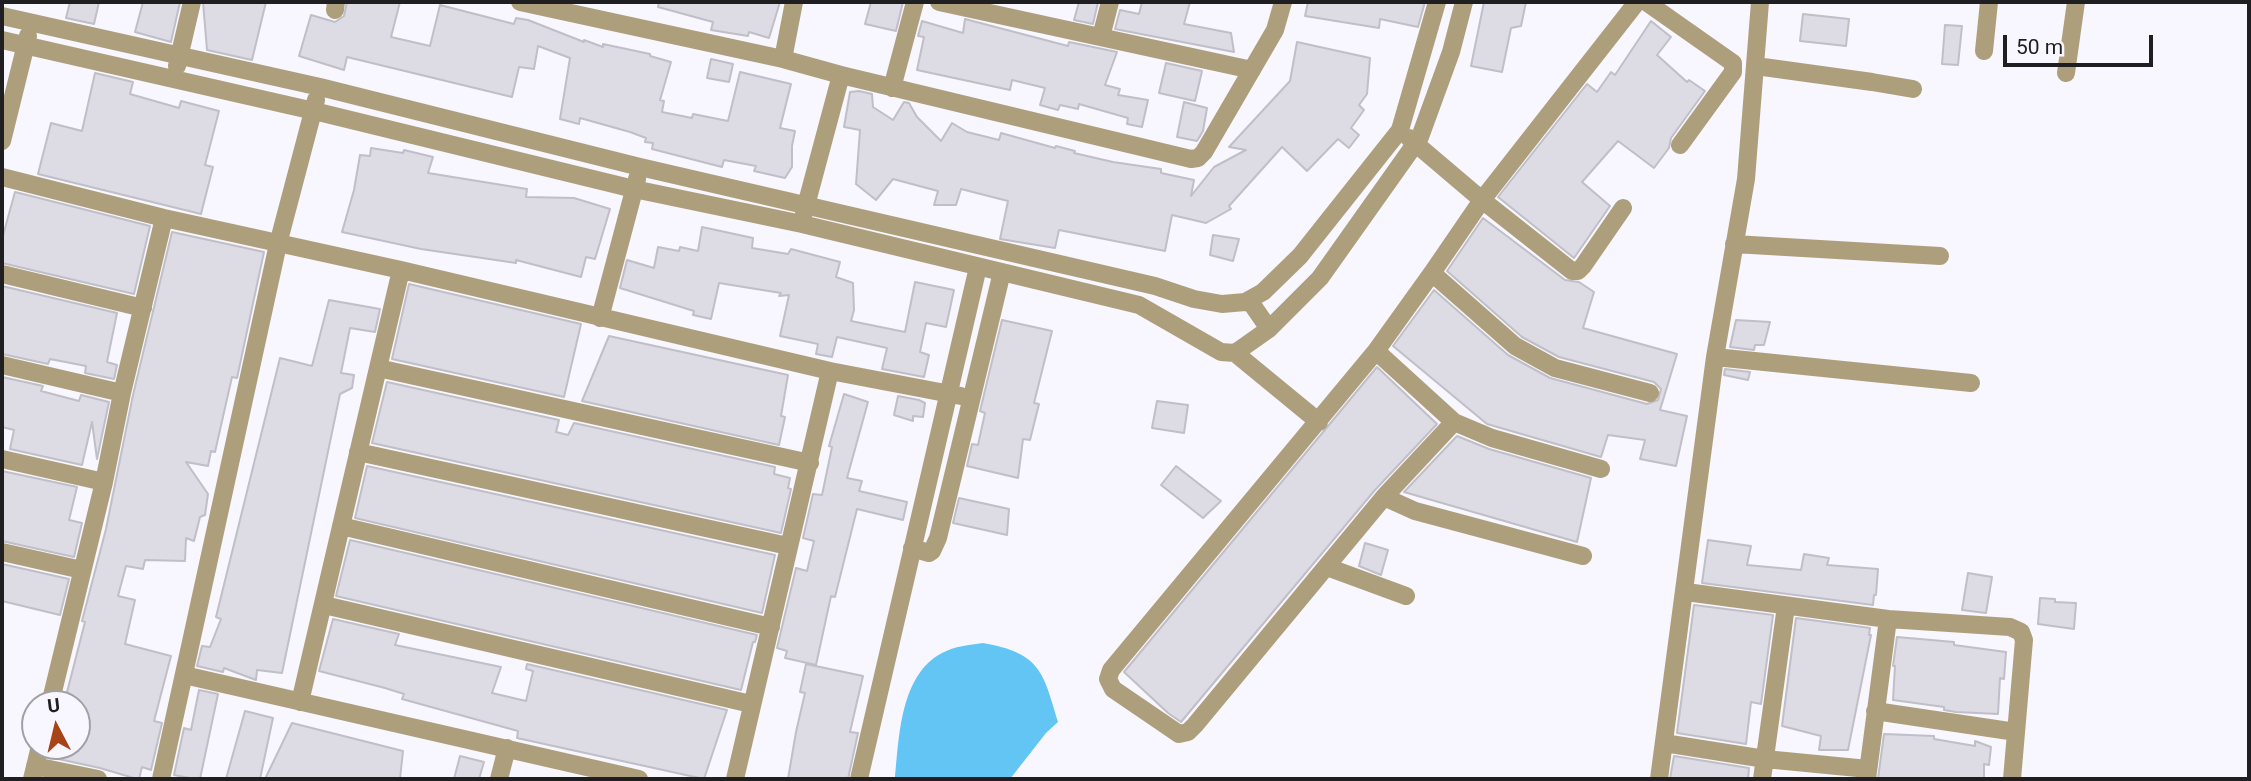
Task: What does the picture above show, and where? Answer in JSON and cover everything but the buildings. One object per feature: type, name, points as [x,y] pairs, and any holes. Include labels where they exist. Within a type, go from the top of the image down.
[{"type":"street","points":[[174,79],[192,2]]},
{"type":"street","points":[[520,2],[783,59],[892,88],[1191,159],[1198,158],[1204,152],[1275,30],[1283,2]]},
{"type":"street","points":[[783,59],[794,2]]},
{"type":"street","points":[[892,88],[915,2]]},
{"type":"street","points":[[939,2],[1252,70]]},
{"type":"street","points":[[1101,37],[1110,2]]},
{"type":"street","points":[[2,16],[320,87],[640,167],[1155,286],[1195,299],[1222,304],[1249,300],[1263,292],[1300,256],[1400,130],[1437,2]]},
{"type":"street","points":[[1235,353],[1269,329],[1320,278],[1416,143],[1430,113],[1451,52],[1464,2]]},
{"type":"street","points":[[1454,422],[1384,497],[1188,732],[1179,734],[1113,689],[1108,679],[1111,670],[1376,351],[1482,200],[1637,2]]},
{"type":"street","points":[[1646,2],[1733,64],[1733,72],[1680,145]]},
{"type":"street","points":[[1659,779],[1716,357],[1746,179],[1760,2]]},
{"type":"street","points":[[1984,51],[1989,2]]},
{"type":"street","points":[[2066,73],[2076,2]]},
{"type":"street","points":[[2,141],[31,23]]},
{"type":"street","points":[[2,40],[314,111],[634,189],[802,224],[1139,305],[1221,352],[1235,353],[1319,422]]},
{"type":"street","points":[[1756,66],[1913,89]]},
{"type":"street","points":[[802,224],[841,75]]},
{"type":"street","points":[[161,779],[278,244],[320,87]]},
{"type":"street","points":[[1400,130],[1482,200],[1572,271],[1578,271],[1583,266],[1623,208]]},
{"type":"street","points":[[600,318],[640,167]]},
{"type":"street","points":[[2,177],[164,218],[401,270],[830,372],[971,398]]},
{"type":"street","points":[[53,690],[164,218]]},
{"type":"street","points":[[1734,244],[1940,256]]},
{"type":"street","points":[[859,779],[978,267]]},
{"type":"street","points":[[300,702],[401,270]]},
{"type":"street","points":[[912,548],[932,551],[938,538],[1002,272]]},
{"type":"street","points":[[1432,273],[1515,346],[1555,368],[1650,393]]},
{"type":"street","points":[[2,274],[143,308]]},
{"type":"street","points":[[1179,326],[1195,299]]},
{"type":"street","points":[[1249,300],[1269,329]]},
{"type":"street","points":[[1376,351],[1454,422],[1492,438],[1601,469]]},
{"type":"street","points":[[1716,357],[1971,383]]},
{"type":"street","points":[[2,365],[122,393]]},
{"type":"street","points":[[378,368],[810,463]]},
{"type":"street","points":[[735,779],[830,372]]},
{"type":"street","points":[[358,452],[788,546]]},
{"type":"street","points":[[2,459],[104,482]]},
{"type":"street","points":[[1384,497],[1415,511],[1583,556]]},
{"type":"street","points":[[341,526],[771,627]]},
{"type":"street","points":[[2,552],[82,570]]},
{"type":"street","points":[[1327,567],[1406,596]]},
{"type":"street","points":[[1686,592],[1888,619],[2010,628],[2021,632],[2024,640],[2012,779]]},
{"type":"street","points":[[324,605],[751,704]]},
{"type":"street","points":[[1762,779],[1786,606]]},
{"type":"street","points":[[1664,743],[1867,774],[1888,619]]},
{"type":"street","points":[[184,675],[639,779]]},
{"type":"street","points":[[1875,711],[2016,732]]},
{"type":"street","points":[[499,779],[507,748]]},
{"type":"street","points":[[34,772],[98,779]]},
{"type":"water","points":[[983,643],[1017,652],[1036,667],[1043,677],[1058,722],[1010,779],[895,779],[904,709],[917,676],[928,663],[942,653],[957,647]]}]
